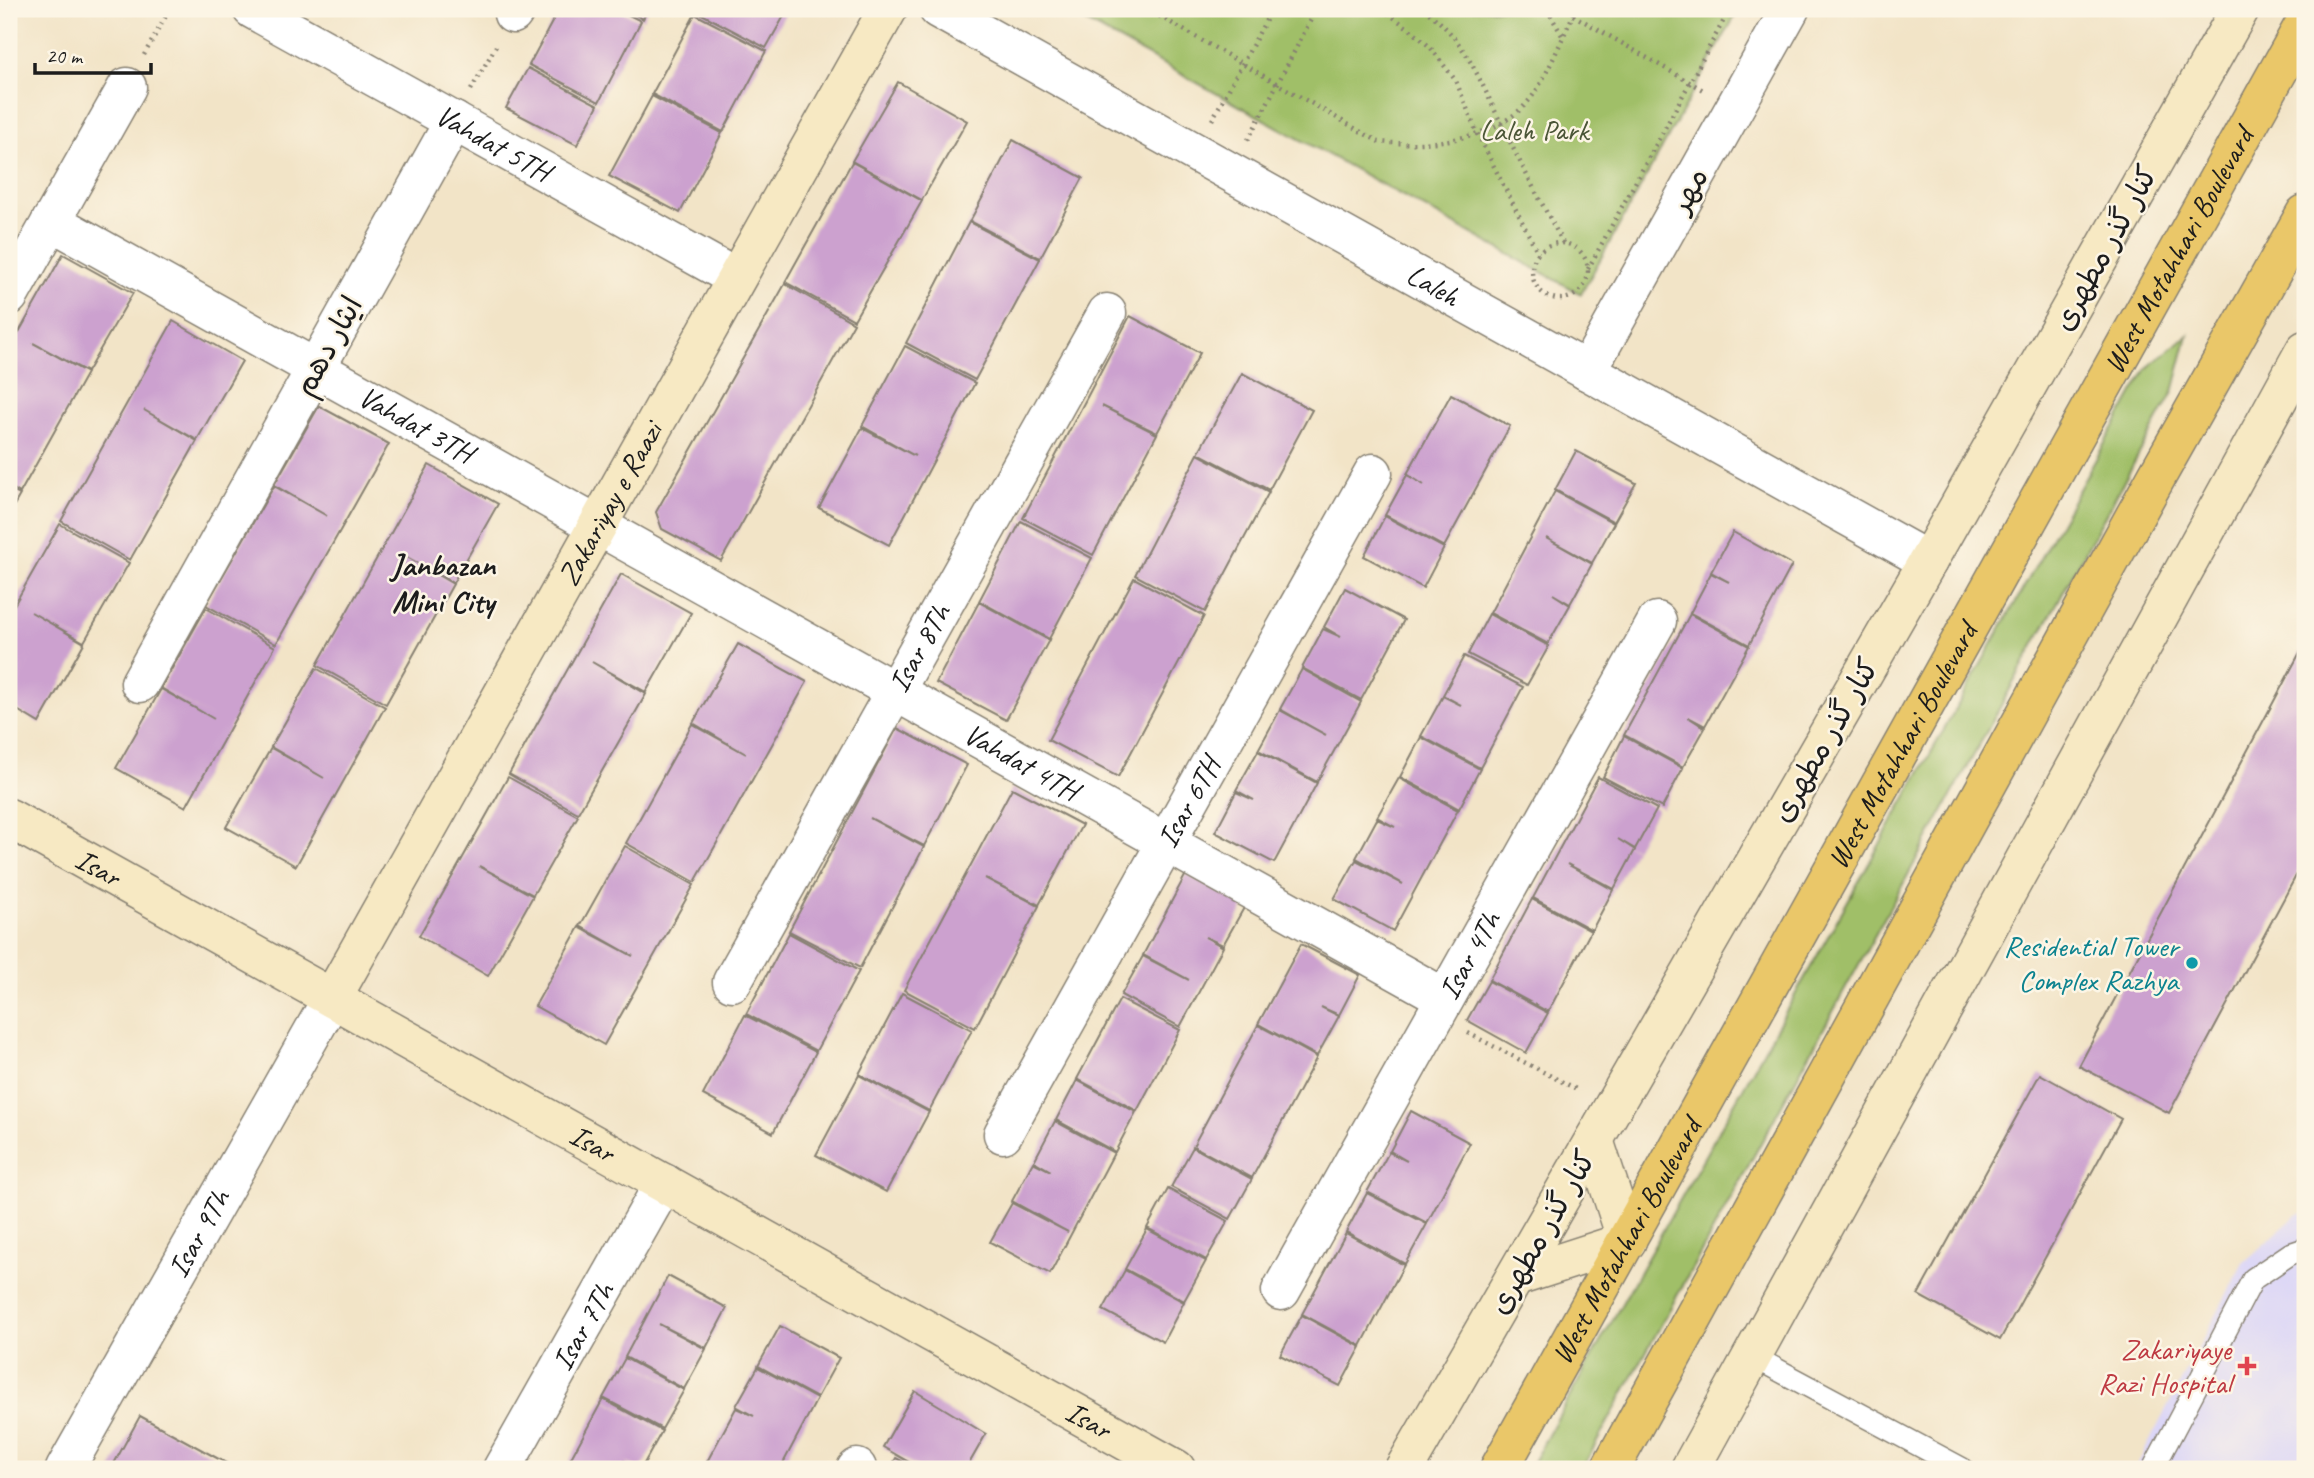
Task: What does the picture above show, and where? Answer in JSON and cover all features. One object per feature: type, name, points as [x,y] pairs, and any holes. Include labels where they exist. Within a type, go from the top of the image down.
[{"type":"main road","name":"West Motahhari Boulevard","points":[[1499,1469],[2305,23]]},
{"type":"main road","points":[[1610,1469],[2145,498],[2305,214]]},
{"type":"street","name":"Vahdat 5TH","points":[[252,9],[736,278]]},
{"type":"street","name":"Zakariyay e Raazi","points":[[332,998],[887,9]]},
{"type":"street","name":"Laleh","points":[[938,9],[1928,561]]},
{"type":"street","name":"مهر","points":[[1587,371],[1790,9]]},
{"type":"street","name":"کنار گذر مطهری","points":[[1404,1469],[1928,561],[2240,9]]},
{"type":"street","points":[[9,296],[127,87]]},
{"type":"street","name":"ایثار دهم","points":[[140,683],[454,121]]},
{"type":"street","name":"Vahdat 3TH","points":[[51,220],[597,525]]},
{"type":"street","name":"Isar 8Th","points":[[732,982],[1107,313]]},
{"type":"street","points":[[1690,1469],[2305,350]]},
{"type":"street","name":"Isar 6TH","points":[[1003,1134],[1373,473]]},
{"type":"street","name":"Vahdat 4TH","points":[[597,525],[1167,842],[1441,1007]]},
{"type":"street","name":"Isar 4Th","points":[[1282,1292],[1657,621]]},
{"type":"street","name":"Isar","points":[[9,818],[1176,1469]]},
{"type":"street","name":"Isar 9Th","points":[[65,1469],[332,998]]},
{"type":"street","points":[[1516,1277],[1626,1241],[1603,1124]]},
{"type":"street","name":"Isar 7Th","points":[[502,1469],[664,1183]]},
{"type":"lane","points":[[2153,1469],[2253,1279],[2290,1254],[2305,1249]]},
{"type":"lane","points":[[1752,1356],[1963,1469]]},
{"type":"path","points":[[127,87],[170,9]]},
{"type":"path","points":[[1147,9],[1379,142],[1402,144],[1477,133],[1514,113],[1535,94],[1576,9]]},
{"type":"path","points":[[1194,151],[1272,9]]},
{"type":"path","points":[[1305,9],[1315,12],[1323,9]]},
{"type":"path","points":[[1382,9],[1430,47],[1456,81],[1477,133],[1538,253]]},
{"type":"path","points":[[1423,9],[1451,32],[1474,65],[1500,122],[1563,243],[1579,251],[1585,258],[1588,269]]},
{"type":"path","points":[[1547,9],[1563,37]]},
{"type":"path","points":[[1563,243],[1545,247],[1533,262],[1533,281],[1538,289],[1553,299],[1573,297],[1586,284],[1588,269],[1730,9]]},
{"type":"path","points":[[454,121],[514,11]]},
{"type":"path","points":[[1232,172],[1315,12]]},
{"type":"path","points":[[1573,15],[1734,108]]},
{"type":"path","points":[[1441,1007],[1603,1124]]},
{"type":"shaded area","name":"Zakariyaye Razi Hospital","points":[[2305,1213],[2305,1469],[2135,1469],[2243,1263],[2297,1215]]},
{"type":"green space","name":"Laleh Park","points":[[1063,9],[1739,9],[1581,294]]},
{"type":"green space","points":[[2188,335],[2173,392],[1582,1469],[1529,1469],[2147,368]]},
{"type":"building","points":[[559,9],[617,9],[641,21],[599,102],[529,65]]},
{"type":"building","points":[[624,9],[648,9],[643,19]]},
{"type":"building","points":[[788,9],[766,48],[696,11]]},
{"type":"building","points":[[695,14],[766,51],[723,132],[652,94]]},
{"type":"building","points":[[528,68],[598,105],[577,145],[506,108]]},
{"type":"building","points":[[898,82],[967,121],[922,200],[852,161]]},
{"type":"building","points":[[652,96],[722,133],[680,213],[609,176]]},
{"type":"building","points":[[1013,140],[1083,178],[1040,258],[970,221]]},
{"type":"building","points":[[852,162],[922,201],[854,320],[785,282]]},
{"type":"building","points":[[969,222],[1040,259],[975,380],[906,343]]},
{"type":"building","points":[[63,254],[133,293],[87,372],[33,343],[87,373],[20,493],[9,486],[9,350]]},
{"type":"building","points":[[785,284],[854,323],[721,561],[662,529],[656,512]]},
{"type":"building","points":[[1130,316],[1200,353],[1157,433],[1102,406],[1157,434],[1093,555],[1023,518]]},
{"type":"building","points":[[173,321],[242,361],[197,440],[144,410],[197,441],[130,560],[61,521]]},
{"type":"building","points":[[905,346],[975,383],[889,545],[819,508],[862,428],[915,456],[862,426]]},
{"type":"building","points":[[1242,373],[1312,410],[1269,490],[1198,453]]},
{"type":"building","points":[[1451,394],[1510,426],[1444,547],[1385,515],[1407,475],[1424,485],[1407,474]]},
{"type":"building","points":[[319,406],[389,444],[276,644],[206,605],[274,486],[327,516],[274,485]]},
{"type":"building","points":[[1576,451],[1636,483],[1614,522],[1555,490]]},
{"type":"building","points":[[1198,454],[1269,492],[1205,612],[1135,575]]},
{"type":"building","points":[[429,465],[498,504],[453,583],[400,553],[453,584],[386,704],[317,665]]},
{"type":"building","points":[[9,489],[20,495],[9,514]]},
{"type":"building","points":[[1555,491],[1614,523],[1592,563],[1546,538],[1592,564],[1570,604],[1553,594],[1570,605],[1548,644],[1490,613]]},
{"type":"building","points":[[1385,516],[1444,548],[1423,588],[1364,556]]},
{"type":"building","points":[[1021,521],[1092,558],[1049,639],[979,601]]},
{"type":"building","points":[[60,524],[129,563],[84,642],[31,612],[84,643],[39,723],[9,705],[9,614]]},
{"type":"building","points":[[1733,532],[1792,565],[1749,645],[1690,613],[1711,573],[1729,582],[1711,572]]},
{"type":"building","points":[[621,574],[691,613],[646,692],[592,662],[646,694],[578,813],[509,774]]},
{"type":"building","points":[[1134,578],[1204,616],[1118,777],[1048,740]]},
{"type":"building","points":[[1345,588],[1404,620],[1361,700],[1302,668],[1323,629],[1341,637],[1324,627]]},
{"type":"building","points":[[979,602],[1049,640],[1006,720],[936,683]]},
{"type":"building","points":[[206,608],[275,647],[186,807],[116,768],[161,689],[214,719],[161,688]]},
{"type":"building","points":[[1489,614],[1549,646],[1527,685],[1468,654]]},
{"type":"building","points":[[1690,614],[1749,646],[1705,726],[1688,717],[1705,728],[1683,767],[1624,735]]},
{"type":"building","name":"Residential Tower Complex Razhya","points":[[2305,643],[2305,859],[2169,1113],[2079,1066]]},
{"type":"building","points":[[738,644],[807,682],[695,882],[626,843],[692,724],[746,754],[693,723]]},
{"type":"building","points":[[1464,656],[1523,687],[1480,768],[1421,736],[1443,696],[1461,705],[1443,695]]},
{"type":"building","points":[[316,668],[385,707],[296,866],[226,827],[271,748],[324,778],[271,747]]},
{"type":"building","points":[[1302,669],[1361,702],[1317,782],[1258,750],[1280,710],[1326,735],[1280,709]]},
{"type":"building","points":[[897,728],[967,765],[924,846],[870,818],[924,847],[860,968],[789,931]]},
{"type":"building","points":[[1624,736],[1683,768],[1662,808],[1603,777]]},
{"type":"building","points":[[1421,737],[1480,769],[1459,809],[1400,777]]},
{"type":"building","points":[[1258,751],[1317,783],[1274,863],[1215,832],[1236,792],[1254,800],[1236,790]]},
{"type":"building","points":[[508,777],[578,816],[533,895],[479,866],[533,896],[488,976],[419,936]]},
{"type":"building","points":[[1598,777],[1657,809],[1635,849],[1618,839],[1635,850],[1614,889],[1567,864],[1613,890],[1592,930],[1533,898]]},
{"type":"building","points":[[1399,778],[1458,810],[1393,931],[1334,899],[1356,860],[1403,884],[1356,858],[1377,819],[1395,827],[1377,817]]},
{"type":"building","points":[[1012,788],[1082,825],[1039,905],[985,878],[1039,906],[975,1028],[904,990]]},
{"type":"building","points":[[625,846],[694,885],[604,1045],[535,1006],[579,927],[633,956],[580,926]]},
{"type":"building","points":[[1186,874],[1245,906],[1223,945],[1205,937],[1223,947],[1180,1027],[1121,995],[1143,956],[1189,980],[1143,955]]},
{"type":"building","points":[[1532,899],[1591,931],[1548,1012],[1489,980]]},
{"type":"building","points":[[789,933],[859,971],[816,1051],[746,1014]]},
{"type":"building","points":[[1301,944],[1360,975],[1339,1015],[1321,1007],[1339,1016],[1317,1056],[1258,1024]]},
{"type":"building","points":[[1489,981],[1548,1013],[1526,1053],[1467,1020]]},
{"type":"building","points":[[902,993],[972,1030],[929,1111],[859,1074]]},
{"type":"building","points":[[1120,999],[1180,1030],[1137,1111],[1077,1079]]},
{"type":"building","points":[[745,1015],[816,1052],[773,1133],[703,1095]]},
{"type":"building","points":[[1258,1025],[1317,1057],[1252,1178],[1193,1146]]},
{"type":"building","name":"Residential Tower Complex Razhya","points":[[2040,1074],[2121,1119],[2000,1340],[1918,1295]]},
{"type":"building","points":[[859,1075],[929,1112],[886,1192],[816,1155]]},
{"type":"building","points":[[1077,1080],[1136,1112],[1115,1152],[1056,1120]]},
{"type":"building","points":[[1411,1111],[1470,1143],[1427,1223],[1367,1192],[1389,1152],[1407,1161],[1390,1151]]},
{"type":"building","points":[[1055,1121],[1114,1153],[1050,1274],[990,1242],[1012,1203],[1068,1232],[1012,1201],[1033,1162],[1051,1171],[1034,1161]]},
{"type":"building","points":[[1193,1147],[1252,1179],[1230,1219],[1171,1187]]},
{"type":"building","points":[[1168,1189],[1228,1221],[1206,1260],[1147,1228]]},
{"type":"building","points":[[1367,1193],[1427,1224],[1405,1264],[1346,1232]]},
{"type":"building","points":[[1147,1229],[1206,1261],[1184,1301],[1125,1269]]},
{"type":"building","points":[[1346,1233],[1404,1265],[1361,1346],[1302,1314]]},
{"type":"building","points":[[1125,1270],[1184,1302],[1163,1342],[1103,1310]]},
{"type":"building","points":[[668,1276],[727,1308],[706,1348],[659,1324],[706,1349],[684,1389],[625,1357]]},
{"type":"building","points":[[1302,1315],[1361,1347],[1340,1386],[1280,1355]]},
{"type":"building","points":[[780,1326],[839,1358],[817,1398],[758,1366]]},
{"type":"building","points":[[625,1358],[684,1390],[662,1429],[603,1398]]},
{"type":"building","points":[[758,1367],[817,1399],[780,1469],[703,1469],[736,1408],[754,1416],[736,1406]]},
{"type":"building","points":[[915,1391],[986,1434],[966,1469],[921,1469],[883,1447]]},
{"type":"building","points":[[603,1399],[662,1431],[641,1469],[623,1461],[636,1469],[565,1469]]},
{"type":"building","points":[[140,1416],[237,1469],[111,1469]]},
{"type":"building","points":[[896,1458],[916,1469],[890,1469]]},
{"type":"place","name":"Residential Tower Complex Razhya","points":[[2192,963]]},
{"type":"place","name":"Zakariyaye Razi Hospital","points":[[2247,1366]]},
{"type":"district","name":"Janbazan Mini City","points":[[443,582]]}]
